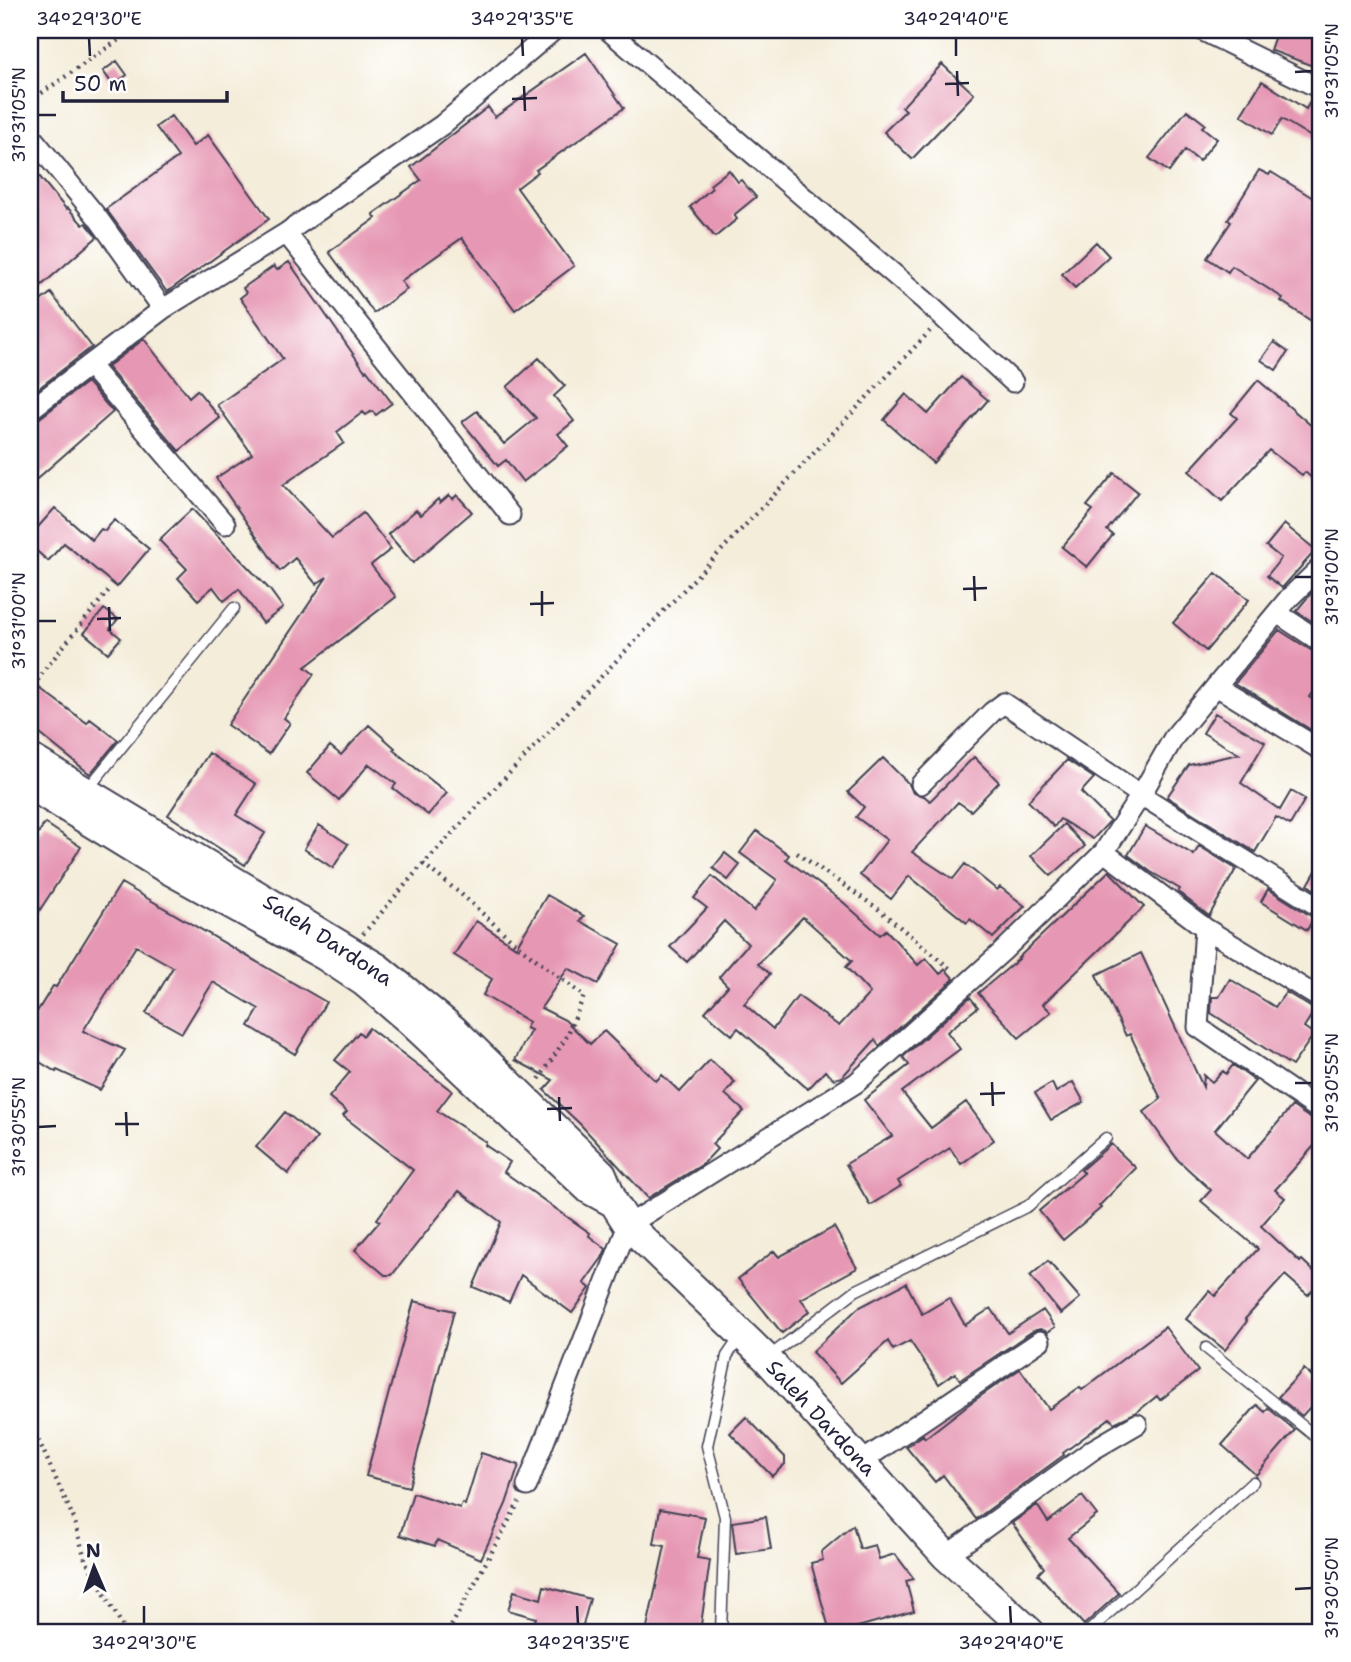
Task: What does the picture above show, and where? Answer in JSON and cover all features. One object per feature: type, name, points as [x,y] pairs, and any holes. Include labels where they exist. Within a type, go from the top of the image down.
[{"type":"street","points":[[30,410],[163,309],[286,233],[442,125],[554,30]]},
{"type":"street","points":[[608,30],[943,317],[1013,382]]},
{"type":"street","points":[[1201,30],[1321,89]]},
{"type":"street","points":[[30,135],[97,217],[163,309]]},
{"type":"street","points":[[286,233],[510,515]]},
{"type":"street","points":[[89,365],[225,524]]},
{"type":"street","points":[[527,1486],[621,1214],[856,1083],[967,983],[1104,852],[1174,737],[1277,613],[1321,567]]},
{"type":"street","points":[[1277,613],[1321,642]]},
{"type":"street","points":[[1216,686],[1321,750]]},
{"type":"street","points":[[921,784],[1004,703],[1141,795],[1321,908]]},
{"type":"street","name":"Saleh Dardona","points":[[30,758],[378,968],[454,1030],[602,1174],[621,1214]]},
{"type":"street","name":"Saleh Dardona","points":[[30,785],[162,866],[325,956],[364,982],[409,1020],[590,1190],[621,1214],[766,1359],[946,1556],[1030,1632]]},
{"type":"street","points":[[1104,852],[1205,928],[1321,999]]},
{"type":"street","points":[[1205,928],[1198,1027],[1321,1111]]},
{"type":"street","points":[[861,1462],[1040,1341]]},
{"type":"street","points":[[946,1556],[1094,1448],[1137,1424]]},
{"type":"lane","points":[[86,791],[234,608]]},
{"type":"lane","points":[[766,1359],[855,1291],[1028,1206],[1106,1138]]},
{"type":"lane","points":[[721,1632],[725,1517],[707,1446],[727,1356],[741,1336]]},
{"type":"lane","points":[[1206,1348],[1321,1441]]},
{"type":"lane","points":[[1088,1632],[1253,1482]]},
{"type":"path","points":[[30,101],[133,30]]},
{"type":"path","points":[[348,950],[423,864],[943,317]]},
{"type":"path","points":[[30,692],[46,667],[109,590]]},
{"type":"path","points":[[797,852],[877,908],[967,983]]},
{"type":"path","points":[[423,864],[516,944],[584,996],[567,1036],[526,1099]]},
{"type":"path","points":[[30,1429],[38,1439],[74,1519],[85,1559],[126,1632]]},
{"type":"path","points":[[448,1632],[527,1486]]},
{"type":"building","points":[[1277,30],[1297,30],[1321,39],[1321,69],[1270,50]]},
{"type":"building","points":[[586,53],[624,108],[536,170],[538,172],[517,188],[574,266],[515,310],[462,238],[401,281],[407,289],[374,313],[329,252],[376,218],[373,214],[421,180],[411,167],[488,107],[495,117]]},
{"type":"building","points":[[117,61],[127,75],[113,85],[103,71]]},
{"type":"building","points":[[942,64],[974,94],[912,159],[884,132],[906,110],[902,107]]},
{"type":"building","points":[[1262,81],[1306,109],[1312,98],[1321,101],[1321,143],[1282,119],[1272,135],[1241,115]]},
{"type":"building","points":[[1187,110],[1205,124],[1202,127],[1217,139],[1199,161],[1185,150],[1169,172],[1149,158]]},
{"type":"building","points":[[171,116],[193,146],[208,135],[269,219],[167,292],[106,209],[178,157],[156,127]]},
{"type":"building","points":[[30,165],[66,209],[83,225],[86,223],[97,237],[42,285],[30,270]]},
{"type":"building","points":[[729,170],[738,182],[741,180],[756,197],[734,215],[737,219],[715,237],[690,207],[712,188],[710,185]]},
{"type":"building","points":[[1259,170],[1269,175],[1271,172],[1321,203],[1321,309],[1313,322],[1281,301],[1283,298],[1232,266],[1228,272],[1207,258],[1231,222],[1228,220]]},
{"type":"building","points":[[1096,242],[1109,256],[1075,288],[1062,274]]},
{"type":"building","points":[[289,262],[365,371],[367,370],[392,403],[376,415],[372,411],[366,415],[363,412],[337,432],[344,443],[283,485],[332,538],[363,513],[391,549],[371,565],[396,597],[305,667],[314,674],[284,718],[290,723],[269,754],[227,725],[327,577],[316,584],[295,558],[280,571],[216,478],[252,454],[217,405],[283,359],[240,298],[246,293],[243,288],[274,266],[277,270]]},
{"type":"building","points":[[51,293],[92,347],[30,395],[30,309]]},
{"type":"building","points":[[144,339],[189,397],[197,390],[220,418],[179,451],[107,367]]},
{"type":"building","points":[[1274,342],[1288,352],[1276,370],[1261,360]]},
{"type":"building","points":[[539,358],[565,386],[554,396],[574,421],[558,434],[568,446],[523,482],[506,460],[498,466],[462,422],[477,411],[504,444],[536,418],[507,387]]},
{"type":"building","points":[[961,377],[988,400],[933,463],[884,420],[906,394],[928,414]]},
{"type":"building","points":[[1258,380],[1321,434],[1321,486],[1305,472],[1302,475],[1269,450],[1222,501],[1189,471],[1237,418],[1231,413]]},
{"type":"building","points":[[87,382],[113,412],[30,485],[30,422],[37,420]]},
{"type":"building","points":[[1114,473],[1138,492],[1107,530],[1113,535],[1087,567],[1062,547],[1093,510],[1087,506]]},
{"type":"building","points":[[449,495],[453,499],[457,495],[472,512],[413,563],[388,534],[416,510],[421,515],[438,499],[440,503]]},
{"type":"building","points":[[55,508],[92,540],[114,520],[149,549],[117,587],[64,543],[48,561],[30,545],[30,536]]},
{"type":"building","points":[[192,509],[270,590],[283,608],[263,623],[239,589],[224,601],[213,587],[198,600],[178,578],[187,569],[159,540]]},
{"type":"building","points":[[1284,524],[1316,550],[1282,588],[1267,576],[1281,558],[1266,546]]},
{"type":"building","points":[[1216,573],[1249,600],[1206,651],[1173,623]]},
{"type":"building","points":[[1314,590],[1321,596],[1321,627],[1296,611]]},
{"type":"building","points":[[104,609],[118,619],[110,629],[121,638],[108,653],[84,633]]},
{"type":"building","points":[[1279,630],[1321,654],[1321,681],[1310,697],[1321,705],[1321,736],[1235,683]]},
{"type":"building","points":[[30,681],[87,723],[90,719],[118,740],[90,774],[30,726]]},
{"type":"building","points":[[1215,713],[1265,742],[1241,783],[1280,810],[1291,791],[1305,799],[1290,825],[1276,817],[1255,852],[1167,797],[1189,765],[1239,754],[1203,733]]},
{"type":"building","points":[[369,725],[395,748],[393,750],[447,793],[428,815],[393,788],[396,784],[369,764],[339,800],[307,773],[330,746],[341,755]]},
{"type":"building","points":[[209,753],[256,784],[236,815],[265,833],[245,865],[168,815]]},
{"type":"building","points":[[974,757],[999,782],[971,811],[958,802],[912,852],[953,879],[965,864],[997,890],[1000,887],[1025,906],[993,938],[970,919],[967,923],[909,876],[891,899],[860,875],[887,840],[856,817],[864,807],[848,792],[883,758],[909,784],[913,793],[930,801]]},
{"type":"building","points":[[1067,760],[1094,778],[1081,792],[1110,821],[1093,839],[1060,819],[1054,827],[1028,801]]},
{"type":"building","points":[[45,823],[81,847],[30,925],[30,846]]},
{"type":"building","points":[[1064,824],[1085,846],[1051,876],[1031,856]]},
{"type":"building","points":[[319,825],[348,844],[333,868],[304,849]]},
{"type":"building","points":[[1145,826],[1194,855],[1199,846],[1236,869],[1209,916],[1178,892],[1180,889],[1128,855]]},
{"type":"building","points":[[757,831],[789,855],[786,859],[843,902],[880,935],[886,930],[918,965],[926,958],[940,974],[945,969],[954,979],[879,1046],[875,1040],[842,1077],[834,1079],[825,1071],[808,1089],[738,1028],[732,1035],[705,1012],[728,986],[719,977],[748,944],[724,921],[687,962],[670,947],[707,908],[694,898],[712,876],[754,911],[777,880],[740,853]],"holes":[[[803,917],[852,961],[846,967],[870,993],[839,1026],[798,996],[773,1029],[744,1004],[770,974],[758,964]]]},
{"type":"building","points":[[725,853],[740,865],[728,880],[713,868]]},
{"type":"building","points":[[1321,862],[1321,894],[1308,885]]},
{"type":"building","points":[[1109,871],[1144,907],[1043,1004],[1051,1012],[1019,1038],[978,993],[1019,959]]},
{"type":"building","points":[[121,883],[326,1002],[295,1054],[249,1026],[259,1009],[213,982],[182,1033],[146,1013],[173,967],[136,946],[83,1031],[125,1050],[100,1090],[57,1070],[56,1072],[30,1056],[30,1023],[53,986],[56,987]]},
{"type":"building","points":[[1268,889],[1314,918],[1307,930],[1261,902]]},
{"type":"building","points":[[547,895],[584,916],[580,921],[621,944],[598,984],[568,968],[541,1008],[565,1020],[590,1044],[604,1031],[656,1081],[662,1075],[680,1092],[710,1060],[735,1082],[725,1094],[744,1111],[712,1144],[717,1149],[703,1164],[648,1198],[580,1124],[544,1090],[553,1080],[515,1060],[531,1030],[526,1028],[529,1022],[483,995],[492,979],[454,955],[476,921],[516,947]]},
{"type":"building","points":[[1141,953],[1203,1087],[1204,1075],[1212,1082],[1223,1071],[1226,1074],[1233,1065],[1255,1081],[1215,1130],[1247,1159],[1292,1106],[1321,1123],[1321,1138],[1275,1190],[1285,1198],[1261,1226],[1300,1262],[1302,1260],[1321,1280],[1308,1295],[1285,1275],[1245,1319],[1247,1321],[1225,1350],[1186,1319],[1209,1291],[1215,1296],[1258,1249],[1201,1201],[1211,1190],[1178,1160],[1144,1112],[1161,1099],[1130,1034],[1126,1036],[1096,975]]},
{"type":"building","points":[[1230,979],[1275,1007],[1286,992],[1315,1010],[1304,1027],[1314,1034],[1292,1066],[1211,1013],[1212,997],[1219,997]]},
{"type":"building","points":[[970,997],[978,1007],[947,1032],[960,1049],[902,1092],[931,1128],[966,1102],[994,1140],[961,1164],[950,1148],[898,1181],[901,1186],[870,1205],[846,1164],[892,1136],[864,1100],[909,1065],[903,1057]]},
{"type":"building","points":[[369,1028],[452,1091],[437,1111],[486,1142],[485,1145],[510,1162],[504,1172],[590,1233],[589,1236],[606,1249],[584,1283],[590,1288],[572,1313],[521,1275],[509,1302],[473,1287],[501,1222],[459,1191],[392,1275],[385,1275],[355,1250],[380,1221],[377,1219],[413,1170],[343,1116],[347,1112],[329,1097],[350,1072],[335,1060],[359,1032],[363,1036]]},
{"type":"building","points":[[1073,1082],[1084,1102],[1051,1120],[1035,1093],[1052,1083],[1056,1092]]},
{"type":"building","points":[[285,1112],[317,1138],[288,1174],[256,1147]]},
{"type":"building","points":[[1111,1144],[1136,1168],[1099,1206],[1101,1208],[1063,1240],[1039,1211],[1084,1173],[1081,1170]]},
{"type":"building","points":[[834,1227],[857,1268],[801,1299],[810,1311],[782,1333],[738,1279],[774,1251],[779,1257]]},
{"type":"building","points":[[1048,1261],[1080,1298],[1061,1314],[1030,1276]]},
{"type":"building","points":[[906,1283],[922,1314],[949,1298],[965,1325],[991,1308],[1008,1333],[1043,1310],[1055,1327],[1048,1332],[1040,1329],[1033,1331],[960,1380],[955,1373],[939,1384],[910,1341],[893,1350],[888,1341],[841,1383],[812,1352],[858,1308]]},
{"type":"building","points":[[414,1301],[454,1311],[409,1487],[366,1476]]},
{"type":"building","points":[[1165,1327],[1198,1371],[1160,1400],[1157,1396],[1137,1412],[1114,1423],[1110,1418],[976,1519],[943,1475],[935,1482],[906,1447],[923,1435],[925,1438],[1020,1369],[1049,1409],[1080,1387],[1082,1390]]},
{"type":"building","points":[[1304,1369],[1321,1384],[1321,1395],[1302,1416],[1278,1397]]},
{"type":"building","points":[[1257,1405],[1265,1412],[1268,1408],[1295,1430],[1256,1475],[1222,1445]]},
{"type":"building","points":[[746,1417],[785,1457],[785,1464],[772,1476],[730,1433]]},
{"type":"building","points":[[481,1453],[519,1465],[506,1504],[481,1559],[437,1540],[435,1546],[400,1535],[413,1493],[460,1508],[462,1503],[465,1505]]},
{"type":"building","points":[[1082,1496],[1097,1515],[1068,1538],[1119,1593],[1084,1625],[1038,1574],[1044,1568],[1012,1523],[1037,1505],[1048,1522]]},
{"type":"building","points":[[660,1509],[705,1517],[697,1558],[710,1560],[700,1632],[646,1632],[665,1546],[654,1544]]},
{"type":"building","points":[[766,1517],[771,1549],[736,1554],[732,1522]]},
{"type":"building","points":[[853,1525],[860,1549],[875,1545],[879,1559],[895,1554],[914,1579],[906,1581],[914,1611],[840,1632],[830,1632],[811,1563],[823,1560],[821,1552]]},
{"type":"building","points":[[544,1586],[590,1599],[581,1632],[531,1632],[536,1618],[508,1610],[514,1591],[541,1599]]}]
